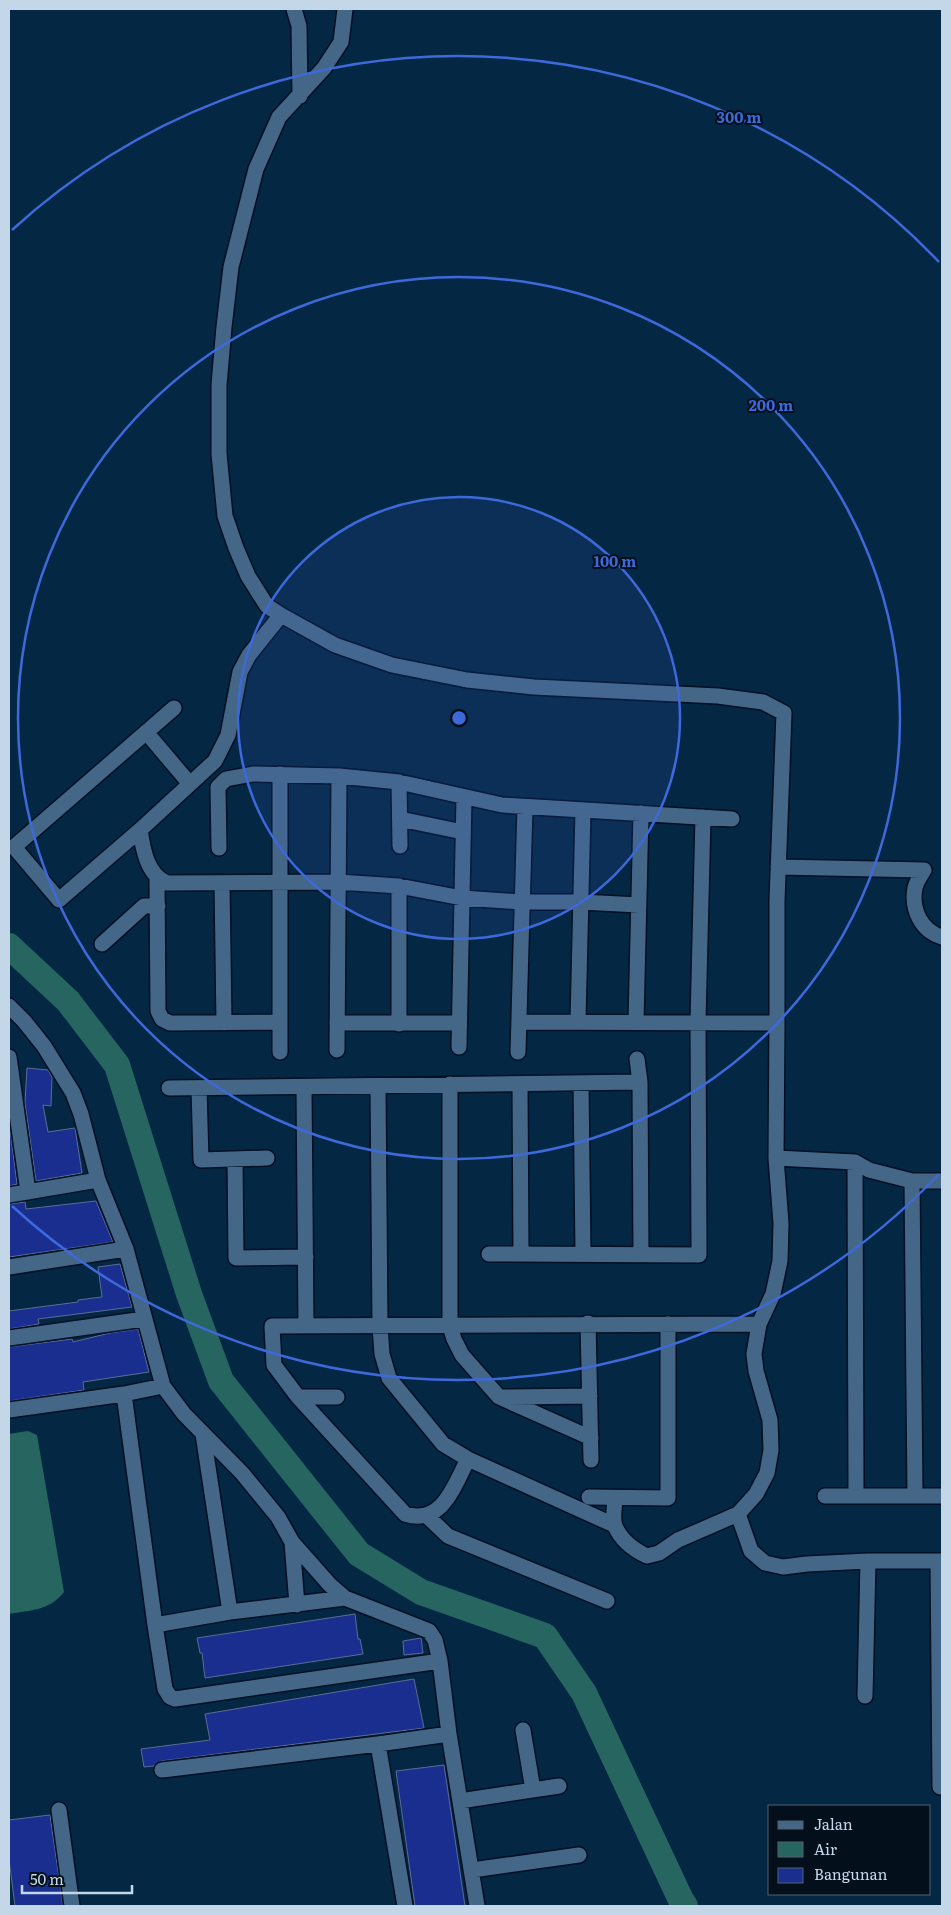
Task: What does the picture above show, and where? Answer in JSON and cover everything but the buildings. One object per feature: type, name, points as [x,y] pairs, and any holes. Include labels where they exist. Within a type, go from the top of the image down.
[{"type":"street","points":[[294,9],[299,26],[300,96]]},
{"type":"street","points":[[345,9],[341,42],[324,68],[279,117],[256,170],[231,267],[219,385],[219,454],[226,516],[236,548],[248,576],[267,606],[281,615],[335,645],[392,665],[467,680],[534,687],[718,696],[763,702],[784,713],[778,867],[776,1158],[781,1223],[780,1261],[773,1294],[759,1324],[754,1354],[756,1371],[770,1420],[771,1450],[767,1473],[756,1494],[738,1514],[678,1540],[659,1553],[646,1556],[636,1551],[624,1540],[614,1525],[468,1459],[443,1444],[389,1378],[382,1354],[380,1326],[378,1086]]},
{"type":"street","points":[[174,708],[14,847],[59,900],[140,830],[215,761],[228,735],[240,672],[249,655],[281,615]]},
{"type":"street","points":[[146,732],[190,784]]},
{"type":"street","points":[[219,848],[218,787],[226,779],[253,774],[339,776],[399,782],[502,805],[732,819]]},
{"type":"street","points":[[280,774],[280,1052]]},
{"type":"street","points":[[338,1050],[339,776]]},
{"type":"street","points":[[399,782],[400,846]]},
{"type":"street","points":[[459,1047],[464,797]]},
{"type":"street","points":[[518,1052],[525,807]]},
{"type":"street","points":[[578,1021],[583,810]]},
{"type":"street","points":[[636,1021],[641,813]]},
{"type":"street","points":[[489,1254],[699,1255],[698,1021],[703,817]]},
{"type":"street","points":[[400,819],[463,832]]},
{"type":"street","points":[[140,830],[151,871],[157,879],[158,1011],[162,1019],[170,1023],[280,1022]]},
{"type":"street","points":[[778,867],[924,870],[915,887],[914,906],[920,923],[934,935],[942,937]]},
{"type":"street","points":[[157,879],[167,882],[280,884],[338,882],[399,886],[462,898],[522,902],[581,902],[638,905]]},
{"type":"street","points":[[222,883],[224,1024]]},
{"type":"street","points":[[399,886],[399,1024]]},
{"type":"street","points":[[102,944],[144,906],[158,906]]},
{"type":"street","points":[[9,1006],[44,1046],[73,1092],[82,1114],[98,1180],[126,1249],[163,1386],[184,1414],[242,1473],[278,1517],[292,1542],[330,1585],[345,1598],[429,1631],[435,1640],[440,1661],[449,1734],[477,1906]]},
{"type":"street","points":[[519,1022],[698,1021],[777,1023]]},
{"type":"street","points":[[337,1023],[399,1024],[459,1022]]},
{"type":"street","points":[[9,1057],[28,1192]]},
{"type":"street","points":[[637,1059],[640,1082],[641,1254]]},
{"type":"street","points":[[169,1088],[640,1082]]},
{"type":"street","points":[[582,1083],[583,1254]]},
{"type":"street","points":[[450,1084],[450,1326],[454,1339],[462,1355],[499,1397],[591,1438]]},
{"type":"street","points":[[520,1084],[521,1254]]},
{"type":"street","points":[[304,1087],[306,1326]]},
{"type":"street","points":[[199,1088],[201,1160],[267,1158]]},
{"type":"street","points":[[776,1158],[855,1162],[869,1170],[912,1182],[942,1181]]},
{"type":"street","points":[[235,1159],[236,1258],[306,1257]]},
{"type":"street","points":[[855,1162],[856,1496]]},
{"type":"street","points":[[9,1195],[98,1180]]},
{"type":"street","points":[[912,1182],[915,1496]]},
{"type":"street","points":[[9,1267],[126,1249]]},
{"type":"street","points":[[9,1338],[144,1320]]},
{"type":"street","points":[[468,1459],[448,1498],[438,1509],[427,1516],[415,1517],[405,1514],[298,1397],[274,1365],[272,1326],[450,1326],[588,1323],[759,1324]]},
{"type":"street","points":[[588,1323],[591,1460]]},
{"type":"street","points":[[589,1498],[668,1498],[668,1324]]},
{"type":"street","points":[[9,1410],[124,1394],[163,1386]]},
{"type":"street","points":[[124,1394],[155,1625],[165,1689],[170,1697],[175,1699],[440,1661]]},
{"type":"street","points":[[499,1397],[590,1396]]},
{"type":"street","points":[[298,1397],[337,1397]]},
{"type":"street","points":[[203,1434],[230,1612]]},
{"type":"street","points":[[825,1496],[942,1496]]},
{"type":"street","points":[[614,1525],[615,1498]]},
{"type":"street","points":[[738,1514],[751,1551],[765,1562],[783,1567],[868,1561],[940,1561],[940,1787]]},
{"type":"street","points":[[427,1516],[448,1536],[607,1601]]},
{"type":"street","points":[[292,1542],[296,1605]]},
{"type":"street","points":[[865,1696],[868,1561]]},
{"type":"street","points":[[155,1625],[230,1612],[345,1598]]},
{"type":"street","points":[[523,1730],[533,1790]]},
{"type":"street","points":[[162,1770],[449,1734]]},
{"type":"street","points":[[378,1744],[405,1906]]},
{"type":"street","points":[[460,1801],[558,1786]]},
{"type":"street","points":[[59,1810],[72,1906]]},
{"type":"street","points":[[472,1870],[579,1855]]},
{"type":"water","points":[[28,1431],[37,1435],[64,1592],[52,1603],[39,1609],[9,1614],[9,1434]]},
{"type":"waterway","points":[[9,946],[68,1001],[117,1065],[189,1294],[221,1381],[359,1554],[421,1592],[545,1636],[584,1693],[685,1906]]}]
